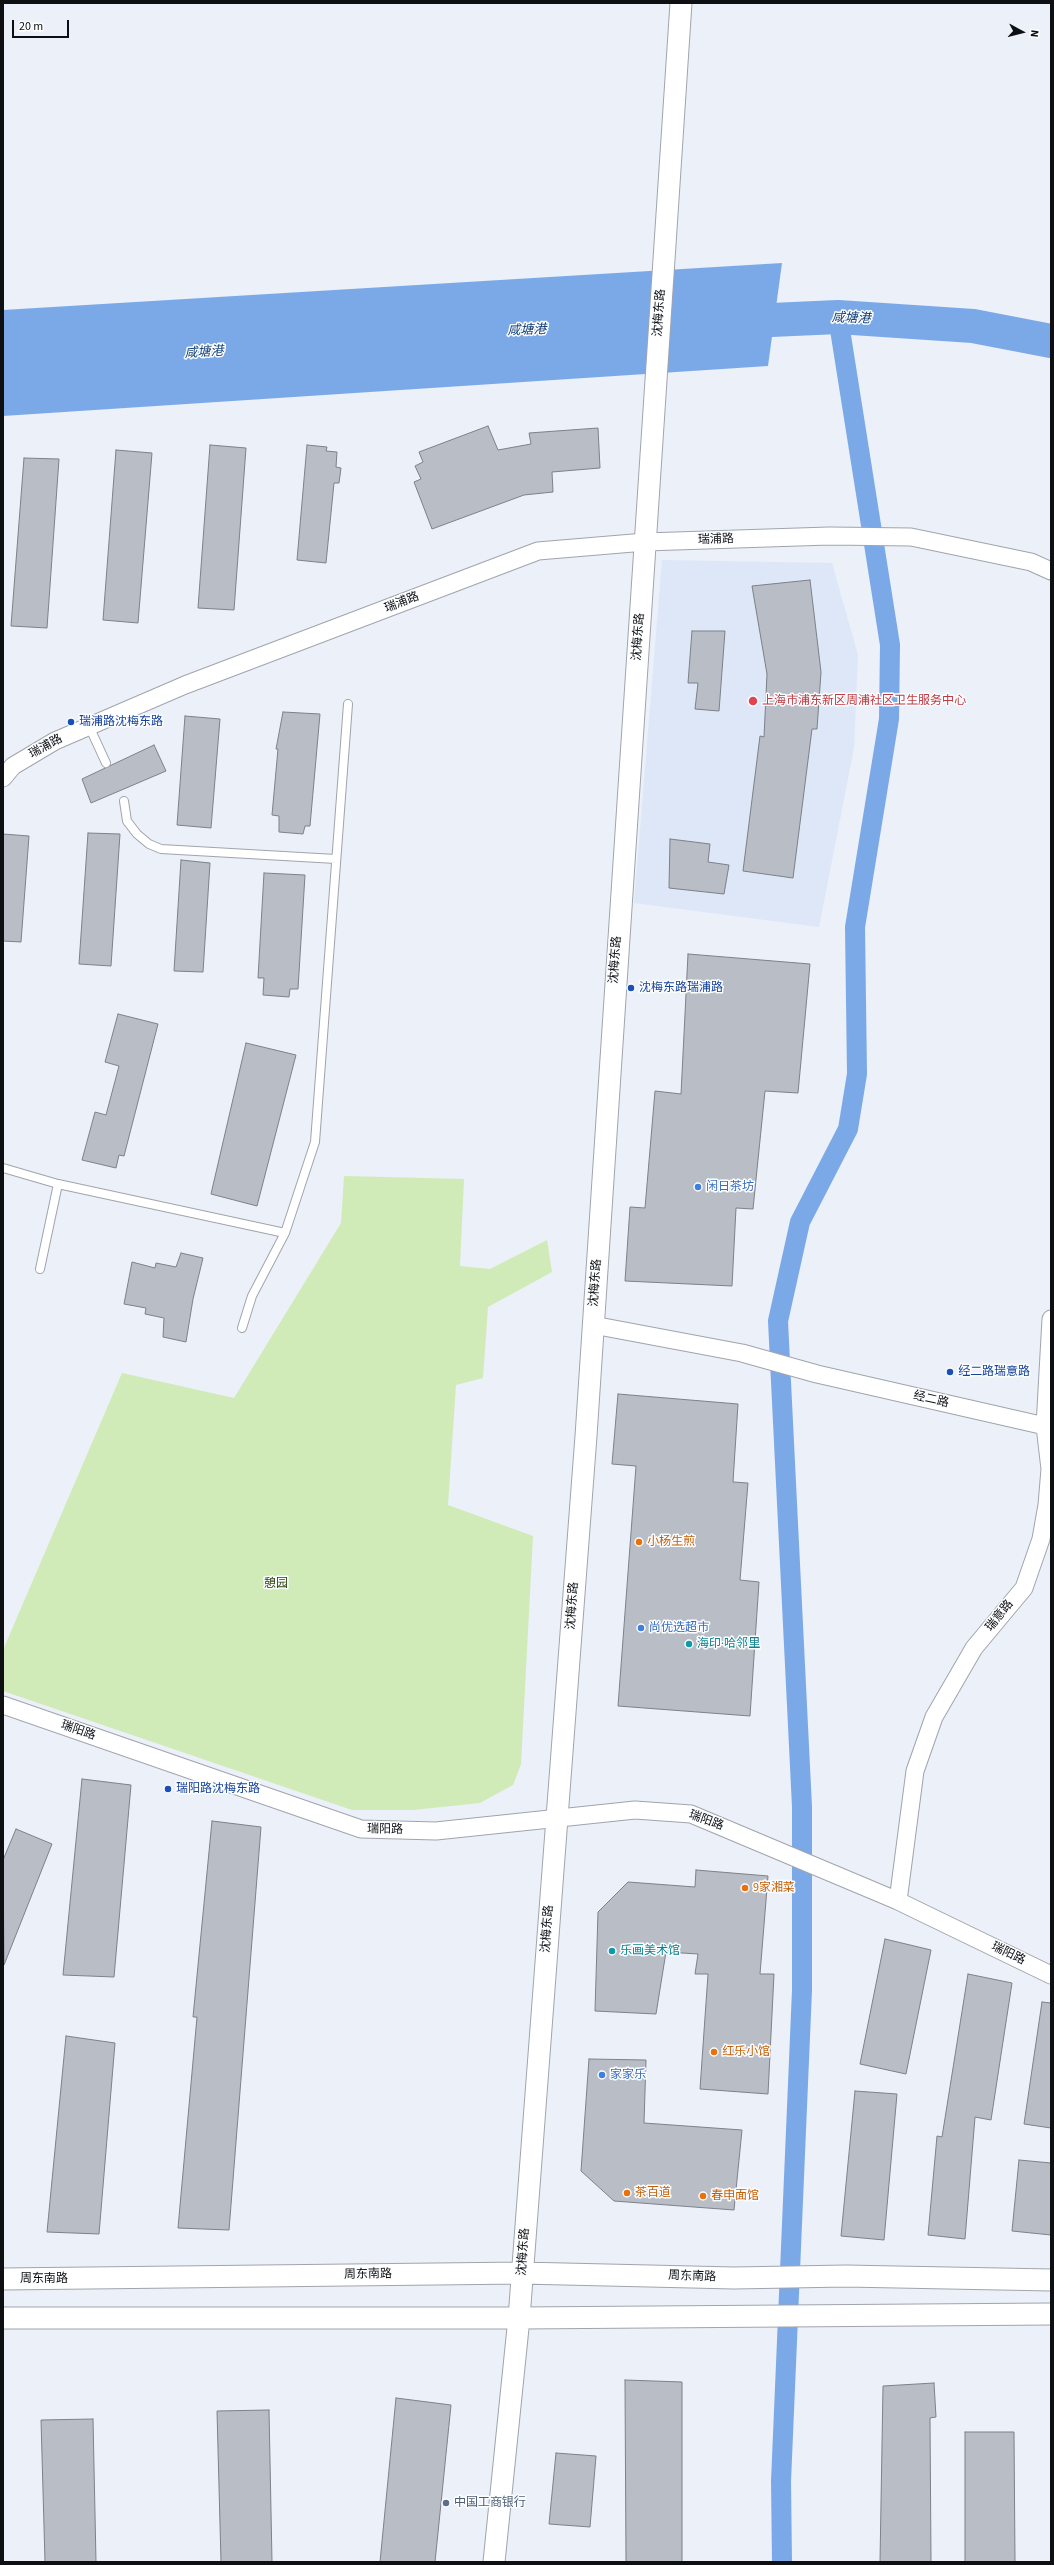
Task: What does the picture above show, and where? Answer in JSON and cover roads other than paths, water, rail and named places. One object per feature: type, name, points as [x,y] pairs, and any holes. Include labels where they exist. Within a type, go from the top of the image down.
[{"type":"street","name":"沈梅东路","points":[[494,2562],[519,2318],[594,1324],[681,3]]},
{"type":"street","name":"瑞浦路","points":[[3,778],[13,766],[55,741],[185,685],[538,551],[645,542],[829,536],[912,538],[1031,562],[1051,571]]},
{"type":"street","name":"瑞意路","points":[[898,1901],[915,1771],[934,1717],[974,1648],[1024,1588],[1041,1539],[1047,1506],[1050,1469],[1045,1426],[1051,1320]]},
{"type":"street","name":"经二路","points":[[594,1324],[742,1353],[817,1374],[1045,1426]]},
{"type":"street","name":"瑞阳路","points":[[3,1705],[361,1829],[436,1831],[556,1817],[635,1810],[691,1814],[856,1882],[1051,1975]]},
{"type":"street","name":"周东南路","points":[[3,2279],[522,2273],[734,2278],[846,2276],[1051,2280]]},
{"type":"street","points":[[3,2318],[519,2318],[1051,2314]]},
{"type":"lane","points":[[242,1328],[252,1296],[284,1233],[314,1142],[348,704]]},
{"type":"lane","points":[[89,726],[106,763]]},
{"type":"lane","points":[[124,801],[127,821],[137,834],[149,844],[162,849],[336,859]]},
{"type":"lane","points":[[3,1168],[58,1184],[284,1233]]},
{"type":"lane","points":[[40,1269],[58,1184]]},
{"type":"water","points":[[782,263],[768,366],[3,416],[3,310]]},
{"type":"waterway","points":[[782,2562],[781,2481],[802,1990],[802,1807],[778,1321],[800,1222],[848,1129],[857,1074],[855,927],[889,719],[890,645],[838,317]]},
{"type":"waterway","name":"咸塘港","points":[[727,322],[838,317],[973,326],[1051,341]]},
{"type":"place","name":"上海市浦东新区周浦社区卫生服务中心","points":[[753,701]]},
{"type":"place","name":"瑞浦路沈梅东路","points":[[71,722]]},
{"type":"place","name":"沈梅东路瑞浦路","points":[[631,988]]},
{"type":"place","name":"闲日茶坊","points":[[698,1187]]},
{"type":"place","name":"经二路瑞意路","points":[[950,1372]]},
{"type":"place","name":"小杨生煎","points":[[639,1542]]},
{"type":"place","name":"尚优选超市","points":[[641,1628]]},
{"type":"place","name":"海印·哈邻里","points":[[689,1644]]},
{"type":"place","name":"瑞阳路沈梅东路","points":[[168,1789]]},
{"type":"place","name":"9家湘菜","points":[[745,1888]]},
{"type":"place","name":"乐画美术馆","points":[[612,1951]]},
{"type":"place","name":"红乐小馆","points":[[714,2052]]},
{"type":"place","name":"家家乐","points":[[602,2075]]},
{"type":"place","name":"茶百道","points":[[627,2193]]},
{"type":"place","name":"春申面馆","points":[[703,2196]]},
{"type":"place","name":"中国工商银行","points":[[446,2503]]},
{"type":"park label","name":"憩园","points":[[276,1584]]}]
